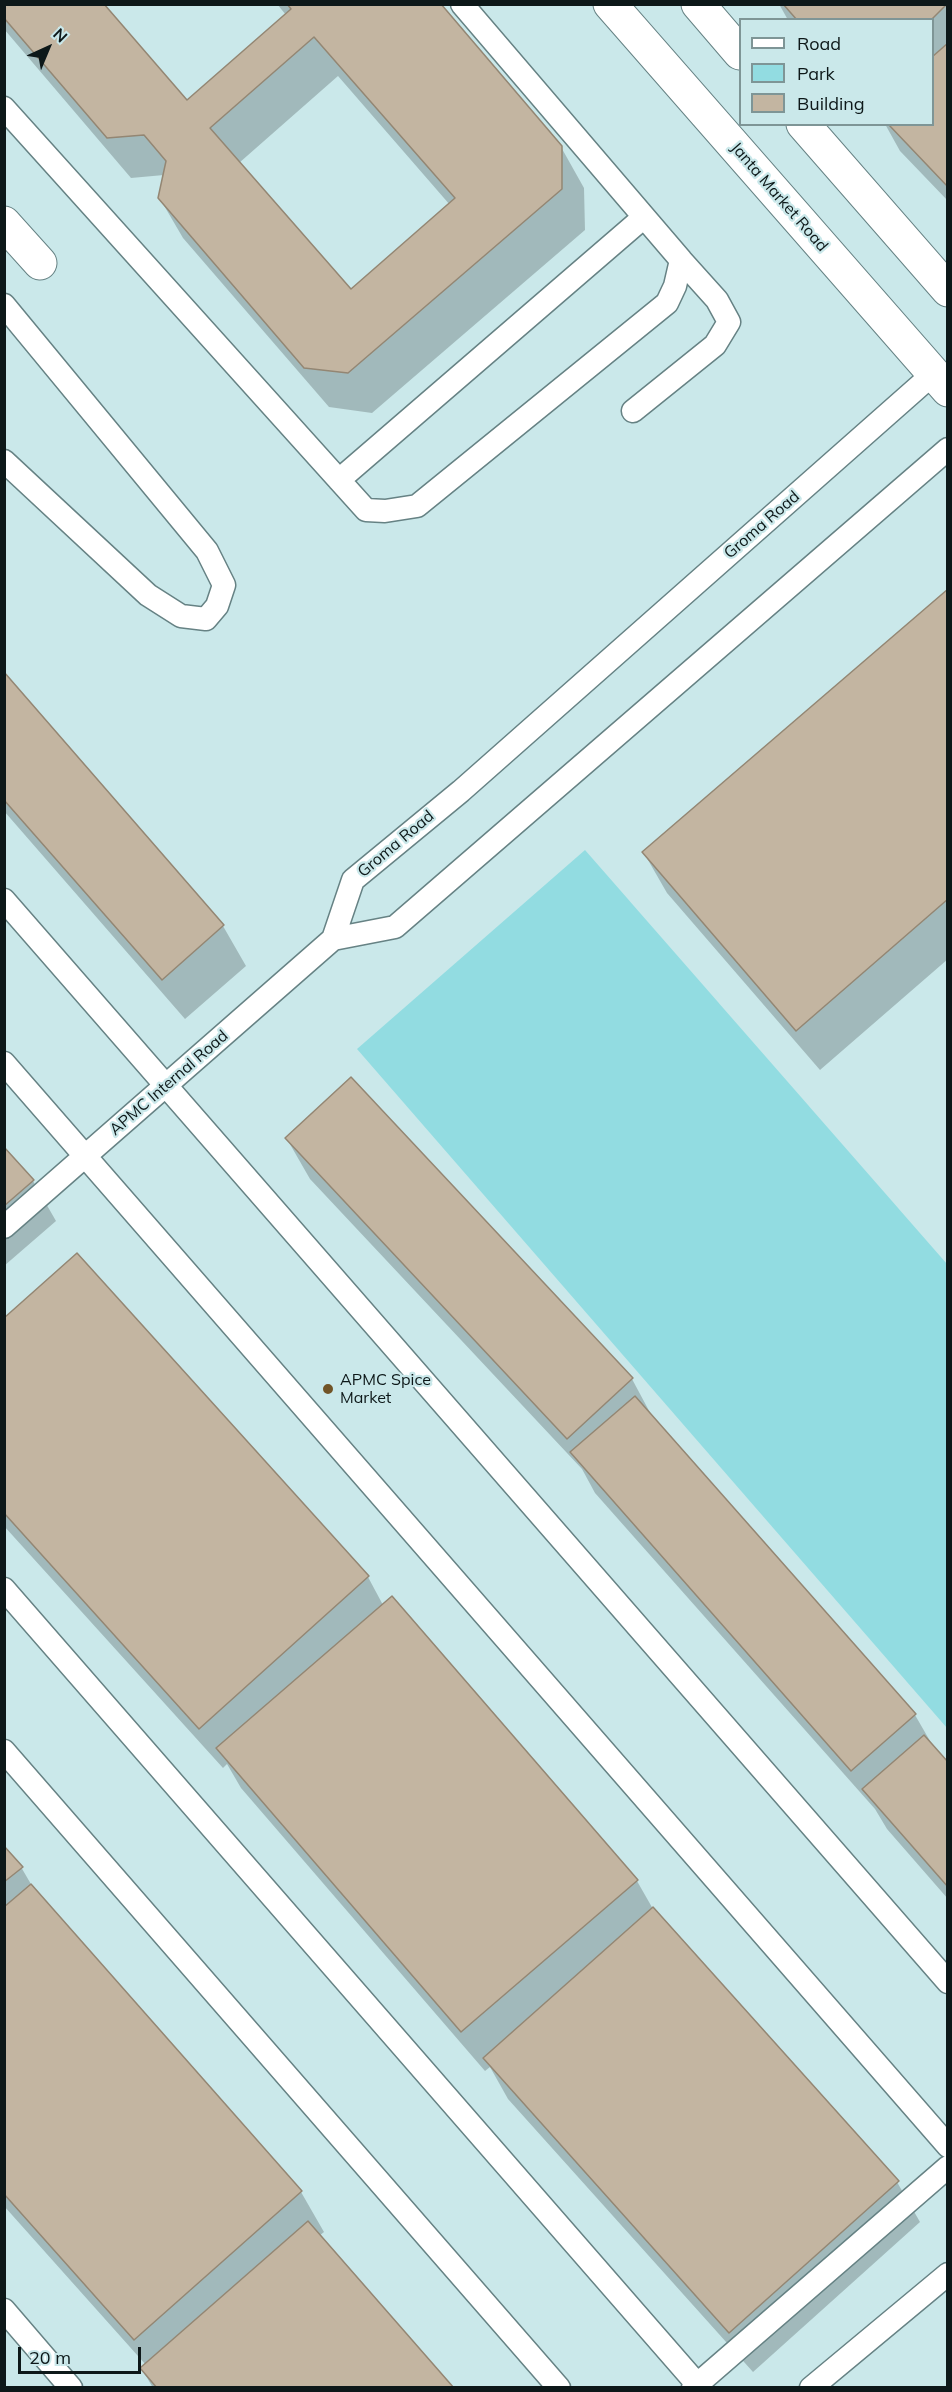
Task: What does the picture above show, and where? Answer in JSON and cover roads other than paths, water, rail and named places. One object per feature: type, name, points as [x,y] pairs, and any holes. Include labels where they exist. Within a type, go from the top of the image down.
[{"type":"main road","name":"Janta Market Road","points":[[610,4],[943,375]]},
{"type":"main road","points":[[698,4],[739,51]]},
{"type":"main road","points":[[805,126],[948,290]]},
{"type":"main road","points":[[4,223],[40,263]]},
{"type":"lane","points":[[462,4],[717,300],[729,322],[715,345],[633,411]]},
{"type":"lane","points":[[4,108],[366,510],[385,511],[417,506],[668,303],[681,260]]},
{"type":"lane","points":[[339,480],[644,217]]},
{"type":"lane","points":[[4,305],[207,551],[224,585],[217,606],[206,619],[181,616],[148,595],[4,461]]},
{"type":"lane","name":"Groma Road","points":[[333,939],[353,880],[461,790],[943,375]]},
{"type":"lane","points":[[333,939],[395,927],[948,449]]},
{"type":"lane","points":[[4,900],[948,1982]]},
{"type":"lane","name":"APMC Internal Road","points":[[4,1227],[333,939]]},
{"type":"lane","points":[[4,1063],[948,2146]]},
{"type":"lane","points":[[4,1589],[695,2386],[948,2167]]},
{"type":"lane","points":[[4,1751],[559,2388]]},
{"type":"lane","points":[[811,2388],[948,2274]]},
{"type":"lane","points":[[4,2310],[71,2388]]},
{"type":"place","name":"APMC Spice Market","points":[[328,1389]]}]
